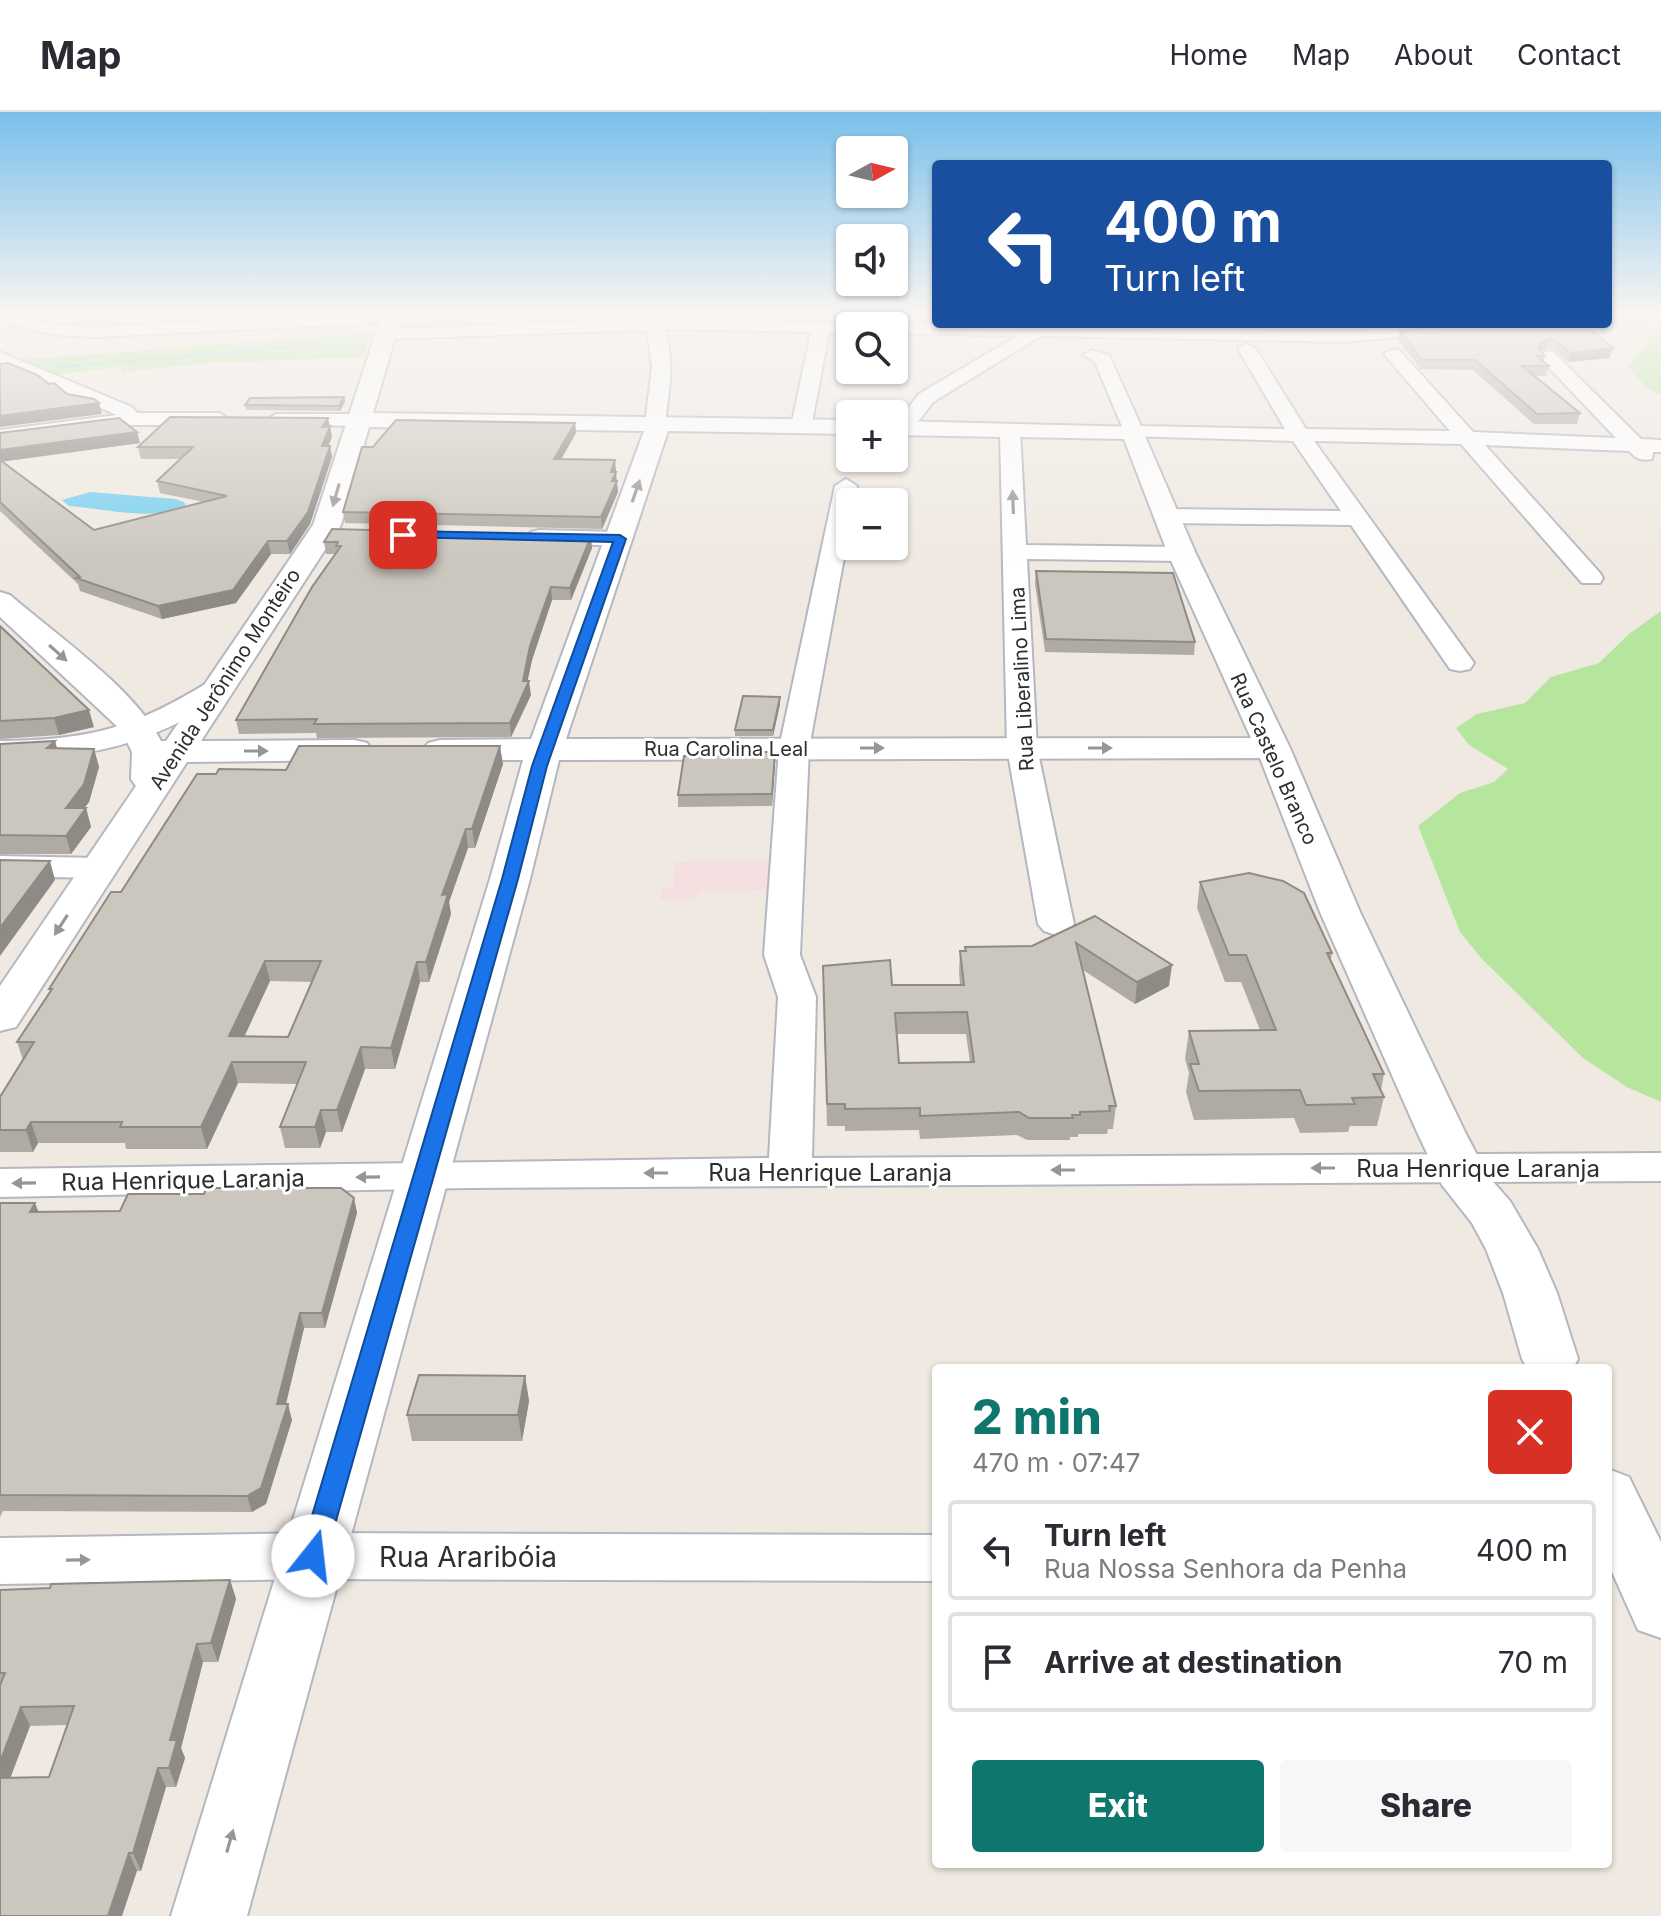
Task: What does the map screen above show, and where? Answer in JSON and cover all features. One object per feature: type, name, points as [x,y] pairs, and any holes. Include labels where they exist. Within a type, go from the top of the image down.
[{"type":"main road","name":"Avenida Jerônimo Monteiro","points":[[2,1011],[134,813],[149,781],[156,745],[217,689],[331,534],[330,516],[364,398]]},
{"type":"main road","points":[[357,420],[836,427]]},
{"type":"main road","points":[[209,1916],[546,750],[656,433],[655,425]]},
{"type":"main road","points":[[908,428],[1133,432]]},
{"type":"main road","name":"Rua Castelo Branco","points":[[1133,432],[1182,554],[1273,748],[1340,912],[1457,1167],[1462,1185],[1461,1216],[1468,1231],[1535,1328],[1552,1364]]},
{"type":"main road","points":[[0,601],[105,694],[156,745]]},
{"type":"main road","name":"Rua Carolina Leal","points":[[156,745],[402,750],[1273,748]]},
{"type":"main road","points":[[1612,1503],[1642,1571]]},
{"type":"street","points":[[95,398],[125,411],[131,419]]},
{"type":"street","points":[[655,425],[658,398]]},
{"type":"street","points":[[801,427],[807,398]]},
{"type":"street","points":[[908,417],[926,398]]},
{"type":"street","name":"Rua Castelo Branco","points":[[1119,398],[1133,432]]},
{"type":"street","points":[[1277,398],[1356,518],[1460,663]]},
{"type":"street","points":[[1433,398],[1591,578]]},
{"type":"street","points":[[1588,398],[1633,445],[1661,468]]},
{"type":"street","points":[[0,436],[131,419],[357,420]]},
{"type":"street","name":"Rua Liberalino Lima","points":[[1010,430],[1022,748],[1056,924]]},
{"type":"street","points":[[1133,432],[1469,438],[1661,446]]},
{"type":"street","points":[[790,1173],[797,997],[782,955],[794,748],[846,486]]},
{"type":"street","points":[[1168,516],[1356,518]]},
{"type":"street","points":[[511,537],[620,539]]},
{"type":"street","points":[[1015,552],[1182,554]]},
{"type":"street","name":"Rua Carolina Leal","points":[[0,750],[156,745]]},
{"type":"street","points":[[0,866],[98,868]]},
{"type":"street","name":"Rua Henrique Laranja","points":[[0,1183],[422,1176],[1661,1167]]},
{"type":"street","name":"Rua Araribóia","points":[[0,1561],[313,1556],[932,1558]]},
{"type":"shaded area","points":[[772,861],[772,890],[698,891],[697,899],[660,899],[662,888],[673,888],[675,862]]},
{"type":"green space","points":[[1661,611],[1661,1102],[1627,1087],[1583,1058],[1481,958],[1460,932],[1418,826],[1460,793],[1494,782],[1508,769],[1469,745],[1456,728],[1477,714],[1525,703],[1551,677],[1599,663],[1629,634]]},
{"type":"water","points":[[90,492],[175,499],[184,502],[186,507],[144,514],[69,506],[62,500]]},
{"type":"building","points":[[0,398],[90,398],[99,403],[0,416]]},
{"type":"building","points":[[250,398],[343,398],[339,406],[245,405]]},
{"type":"building","points":[[1519,398],[1562,398],[1580,413],[1537,414]]},
{"type":"building","points":[[170,417],[328,418],[322,427],[330,426],[322,446],[330,446],[308,512],[287,541],[268,541],[233,590],[158,606],[76,578],[80,577],[0,502],[0,460],[94,530],[227,496],[157,481],[193,447],[138,447]]},
{"type":"building","points":[[119,418],[137,432],[0,450],[0,433]]},
{"type":"building","points":[[396,420],[575,423],[554,459],[615,460],[611,472],[616,472],[612,481],[617,481],[601,517],[343,512],[362,447],[373,447]]},
{"type":"building","points":[[332,529],[591,536],[570,588],[551,587],[530,646],[523,681],[529,681],[510,723],[314,724],[317,719],[236,720],[312,587],[341,546],[336,546],[338,542],[324,542]]},
{"type":"building","points":[[1036,571],[1173,573],[1195,642],[1046,639]]},
{"type":"building","points":[[0,626],[89,710],[54,718],[0,721]]},
{"type":"building","points":[[743,696],[780,697],[773,730],[735,730]]},
{"type":"building","points":[[55,741],[47,748],[94,749],[84,784],[66,808],[86,808],[66,836],[0,835],[0,744]]},
{"type":"building","points":[[299,746],[500,746],[472,829],[466,829],[442,895],[448,894],[426,962],[417,962],[391,1048],[361,1047],[337,1110],[321,1110],[315,1127],[280,1127],[306,1062],[232,1062],[201,1127],[120,1127],[122,1122],[31,1122],[26,1130],[0,1130],[0,1097],[34,1042],[17,1042],[111,892],[121,892],[197,774],[216,774],[219,769],[286,770]],"holes":[[[265,961],[321,961],[288,1037],[229,1036]]]},
{"type":"building","points":[[728,752],[775,752],[772,794],[678,795],[684,756],[727,756]]},
{"type":"building","points":[[0,860],[50,861],[0,928]]},
{"type":"building","points":[[1249,873],[1283,881],[1304,893],[1332,953],[1327,953],[1384,1074],[1373,1074],[1384,1097],[1352,1098],[1355,1104],[1306,1105],[1300,1090],[1199,1091],[1190,1064],[1199,1064],[1189,1031],[1276,1030],[1246,955],[1229,955],[1200,882]]},
{"type":"building","points":[[1095,916],[1172,965],[1137,982],[1076,943],[1116,1106],[1109,1106],[1110,1111],[1080,1112],[1080,1115],[1072,1115],[1073,1118],[1029,1118],[1019,1112],[920,1116],[920,1108],[845,1109],[845,1104],[827,1104],[823,966],[890,960],[892,985],[964,985],[960,951],[966,951],[965,947],[1032,946]],"holes":[[[967,1012],[974,1062],[899,1063],[895,1013]]]},
{"type":"building","points":[[206,1188],[341,1188],[354,1198],[322,1313],[300,1313],[277,1404],[288,1404],[261,1488],[247,1496],[0,1495],[0,1203],[35,1203],[30,1212],[120,1211],[128,1194],[204,1194]]},
{"type":"building","points":[[419,1375],[525,1376],[518,1415],[407,1415]]},
{"type":"building","points":[[230,1580],[211,1643],[197,1644],[170,1740],[177,1740],[169,1768],[158,1768],[133,1853],[129,1853],[108,1916],[0,1916],[0,1778],[49,1777],[74,1706],[21,1707],[0,1762],[0,1685],[5,1673],[0,1673],[0,1590],[50,1588],[51,1584]]},
{"type":"route","points":[[313,1556],[510,879],[539,766],[620,539],[403,535]]}]
